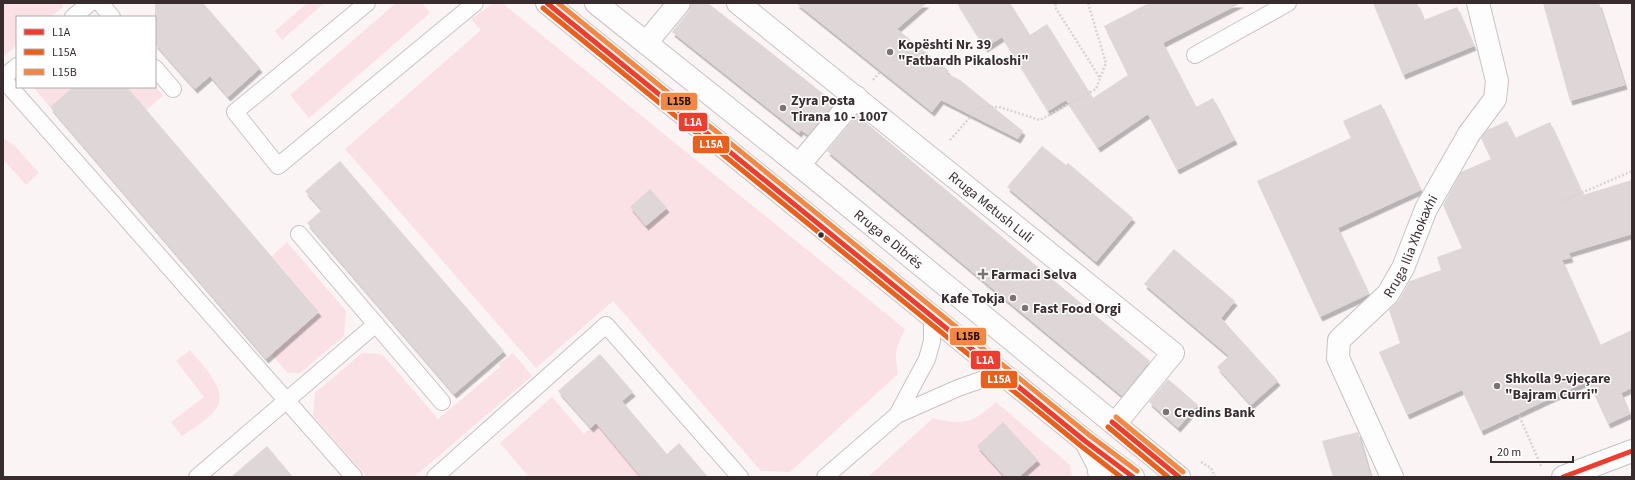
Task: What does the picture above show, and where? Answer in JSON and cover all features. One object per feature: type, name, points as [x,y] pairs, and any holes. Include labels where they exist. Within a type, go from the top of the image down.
[{"type":"main road","points":[[548,3],[1001,373],[1085,441],[1133,477]]},
{"type":"main road","name":"Rruga e Dibrës","points":[[596,3],[799,165],[1179,477]]},
{"type":"main road","points":[[646,43],[679,3]]},
{"type":"main road","name":"Rruga Metush Luli","points":[[738,3],[934,159],[1173,353],[1115,424]]},
{"type":"main road","name":"Rruga Ilia Xhokaxhi","points":[[1392,477],[1338,358],[1339,340],[1388,294],[1403,268],[1426,210],[1469,134],[1495,99],[1497,81],[1478,3]]},
{"type":"main road","points":[[799,165],[856,97]]},
{"type":"main road","points":[[1085,441],[1098,464],[1100,477]]},
{"type":"main road","points":[[1563,477],[1632,451]]},
{"type":"lane","points":[[74,16],[90,3]]},
{"type":"lane","points":[[100,3],[111,16]]},
{"type":"lane","points":[[367,3],[235,112],[278,166],[475,3]]},
{"type":"lane","points":[[1195,55],[1288,3]]},
{"type":"lane","points":[[16,67],[3,78],[354,477]]},
{"type":"lane","points":[[156,69],[174,89]]},
{"type":"lane","points":[[299,234],[442,402]]},
{"type":"lane","points":[[897,415],[927,359],[932,341],[932,317]]},
{"type":"lane","points":[[197,477],[376,324]]},
{"type":"lane","points":[[435,477],[606,325],[740,477]]},
{"type":"lane","points":[[825,477],[897,415],[958,388],[1001,373]]},
{"type":"path","points":[[1056,3],[1055,7],[1100,78]]},
{"type":"path","points":[[934,159],[979,107],[999,107],[1040,120],[1096,89],[1106,63],[1088,3]]},
{"type":"path","points":[[1556,204],[1632,171]]},
{"type":"path","points":[[990,285],[1030,238]]},
{"type":"path","points":[[1518,414],[1538,460]]},
{"type":"shaded area","points":[[3,3],[63,3],[63,7],[52,16],[16,16],[16,46],[3,57]]},
{"type":"shaded area","points":[[307,3],[324,3],[282,40],[275,31]]},
{"type":"shaded area","points":[[396,3],[422,3],[430,13],[309,118],[290,95]]},
{"type":"shaded area","points":[[494,3],[502,3],[905,329],[896,356],[898,374],[790,472],[761,471],[613,301],[536,368],[345,149],[481,30],[471,19]]},
{"type":"shaded area","points":[[156,87],[163,96],[146,110],[128,88]]},
{"type":"shaded area","points":[[34,88],[72,88],[50,107]]},
{"type":"shaded area","points":[[3,138],[14,145],[39,173],[26,185],[3,159]]},
{"type":"shaded area","points":[[287,242],[346,311],[344,336],[300,373],[288,373],[271,354],[319,312],[272,256]]},
{"type":"shaded area","points":[[190,350],[207,370],[217,386],[219,402],[216,409],[209,417],[182,436],[171,422],[204,397],[176,361]]},
{"type":"shaded area","points":[[362,353],[382,354],[438,419],[500,367],[499,364],[513,353],[532,376],[414,477],[367,477],[313,416],[315,393]]},
{"type":"shaded area","points":[[552,397],[584,434],[596,423],[642,476],[529,477],[500,443]]},
{"type":"shaded area","points":[[996,402],[1070,465],[1072,477],[868,477],[933,418],[952,422],[967,421],[981,414]]},
{"type":"building","points":[[155,3],[203,3],[260,68],[228,97],[210,76],[195,89],[156,45]]},
{"type":"building","points":[[691,3],[708,3],[835,103],[808,135],[801,130],[799,133],[672,32],[689,11]]},
{"type":"building","name":"Kopështi Nr. 39 \"Fatbardh Pikaloshi\"","points":[[796,3],[927,3],[897,29],[949,71],[946,73],[960,80],[1023,131],[1018,139],[941,100],[932,112]]},
{"type":"building","points":[[957,3],[1010,3],[1030,35],[1047,24],[1093,98],[1128,75],[1104,26],[1149,3],[1241,3],[1163,43],[1196,107],[1213,98],[1235,140],[1177,170],[1148,114],[1098,148],[1066,100],[1048,111],[1002,37],[985,48]]},
{"type":"building","points":[[1373,3],[1417,3],[1424,20],[1457,7],[1474,46],[1403,75]]},
{"type":"building","points":[[1543,3],[1599,3],[1625,85],[1570,101]]},
{"type":"building","points":[[72,88],[128,88],[319,312],[266,359],[50,107]]},
{"type":"building","points":[[1381,104],[1421,190],[1338,228],[1369,294],[1320,317],[1257,181],[1351,138],[1343,121]]},
{"type":"building","points":[[857,115],[1150,361],[1122,396],[827,151]]},
{"type":"building","points":[[1507,121],[1515,138],[1550,122],[1583,195],[1632,180],[1632,234],[1569,253],[1571,258],[1562,260],[1600,345],[1632,330],[1632,388],[1621,393],[1630,414],[1608,424],[1588,381],[1481,431],[1462,390],[1407,415],[1379,352],[1400,343],[1389,310],[1399,300],[1410,281],[1441,270],[1437,257],[1462,248],[1443,205],[1461,172],[1491,159],[1481,138],[1487,130]]},
{"type":"building","points":[[1042,146],[1066,165],[1068,163],[1133,218],[1096,262],[1007,187]]},
{"type":"building","points":[[340,161],[504,351],[454,394],[307,223],[322,210],[305,191]]},
{"type":"building","points":[[650,189],[667,208],[646,226],[630,207]]},
{"type":"building","points":[[1174,249],[1235,301],[1221,318],[1278,381],[1251,405],[1217,367],[1229,356],[1144,284]]},
{"type":"building","points":[[600,354],[633,392],[622,401],[667,454],[679,443],[708,477],[641,477],[596,423],[591,428],[558,391]]},
{"type":"building","points":[[1168,379],[1198,405],[1178,428],[1149,402]]},
{"type":"building","points":[[1003,422],[1038,460],[1019,477],[1005,477],[977,446]]},
{"type":"building","points":[[1358,432],[1371,477],[1333,477],[1322,441]]},
{"type":"building","points":[[267,446],[293,477],[231,477]]},
{"type":"transit line","name":"L1A","points":[[547,3],[1085,441],[1133,477]]},
{"type":"transit line","name":"L15B","points":[[558,3],[1089,435],[1137,471]]},
{"type":"transit line","name":"L15A","points":[[543,8],[1121,477]]},
{"type":"transit line","name":"L15B","points":[[1116,417],[1183,472]]},
{"type":"transit line","name":"L1A","points":[[1112,422],[1179,477]]},
{"type":"transit line","name":"L15A","points":[[1108,427],[1168,477]]},
{"type":"transit line","name":"L1A","points":[[1563,477],[1632,451]]},
{"type":"place","name":"Kopështi Nr. 39 \"Fatbardh Pikaloshi\"","points":[[890,52]]},
{"type":"place","name":"Zyra Posta Tirana 10 - 1007","points":[[783,108]]},
{"type":"place","name":"Farmaci Selva","points":[[983,274]]},
{"type":"place","name":"Kafe Tokja","points":[[1013,298]]},
{"type":"place","name":"Fast Food Orgi","points":[[1025,308]]},
{"type":"place","name":"Shkolla 9-vjeçare \"Bajram Curri\"","points":[[1497,386]]},
{"type":"place","name":"Credins Bank","points":[[1166,412]]}]
